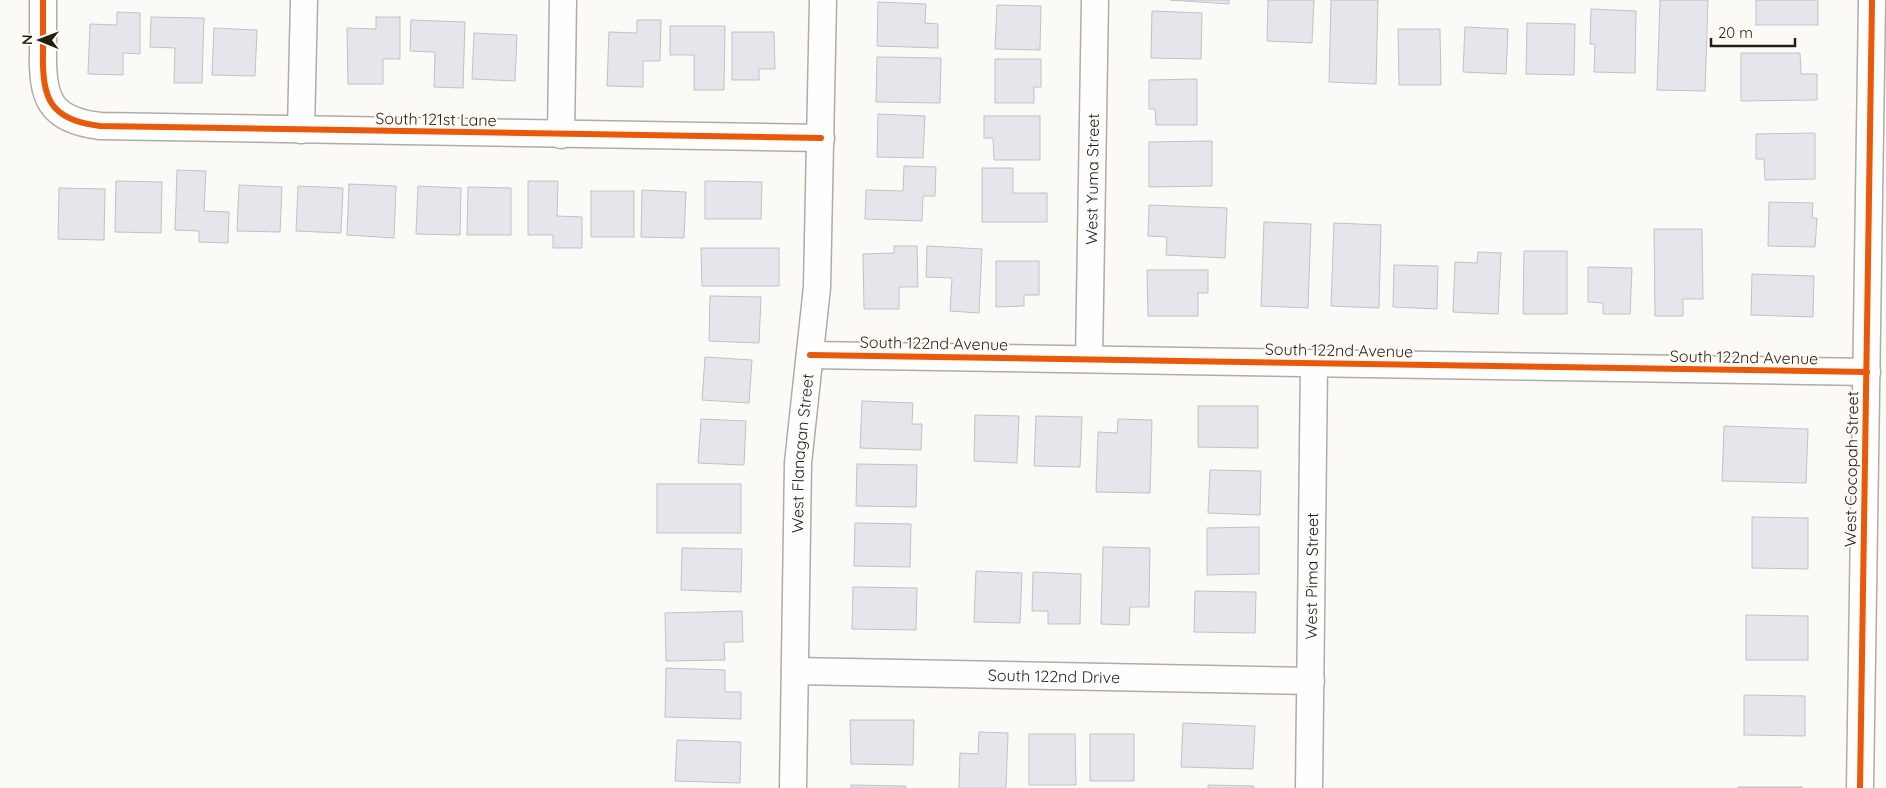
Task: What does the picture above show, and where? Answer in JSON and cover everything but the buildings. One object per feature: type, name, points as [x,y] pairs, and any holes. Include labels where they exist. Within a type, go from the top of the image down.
[{"type":"street","name":"South 121st Lane","points":[[44,0],[43,82],[47,96],[56,109],[69,119],[85,124],[100,126],[561,135],[821,138]]},
{"type":"street","points":[[301,130],[304,0]]},
{"type":"street","points":[[561,135],[563,0]]},
{"type":"street","name":"West Flanagan Street","points":[[793,788],[798,463],[819,256],[823,0]]},
{"type":"street","name":"West Yuma Street","points":[[1089,359],[1095,0]]},
{"type":"street","name":"West Cocopah Street","points":[[1860,788],[1867,372],[1877,213],[1872,0]]},
{"type":"street","name":"South 122nd Avenue","points":[[810,355],[1867,372]]},
{"type":"street","name":"West Pima Street","points":[[1310,788],[1314,364]]},
{"type":"street","name":"South 122nd Drive","points":[[795,671],[1312,681]]},
{"type":"cycle path","points":[[43,0],[43,67],[47,94],[59,112],[83,123],[100,126],[821,138]]},
{"type":"cycle path","points":[[1860,788],[1872,0]]},
{"type":"cycle path","points":[[810,355],[1867,372]]}]
